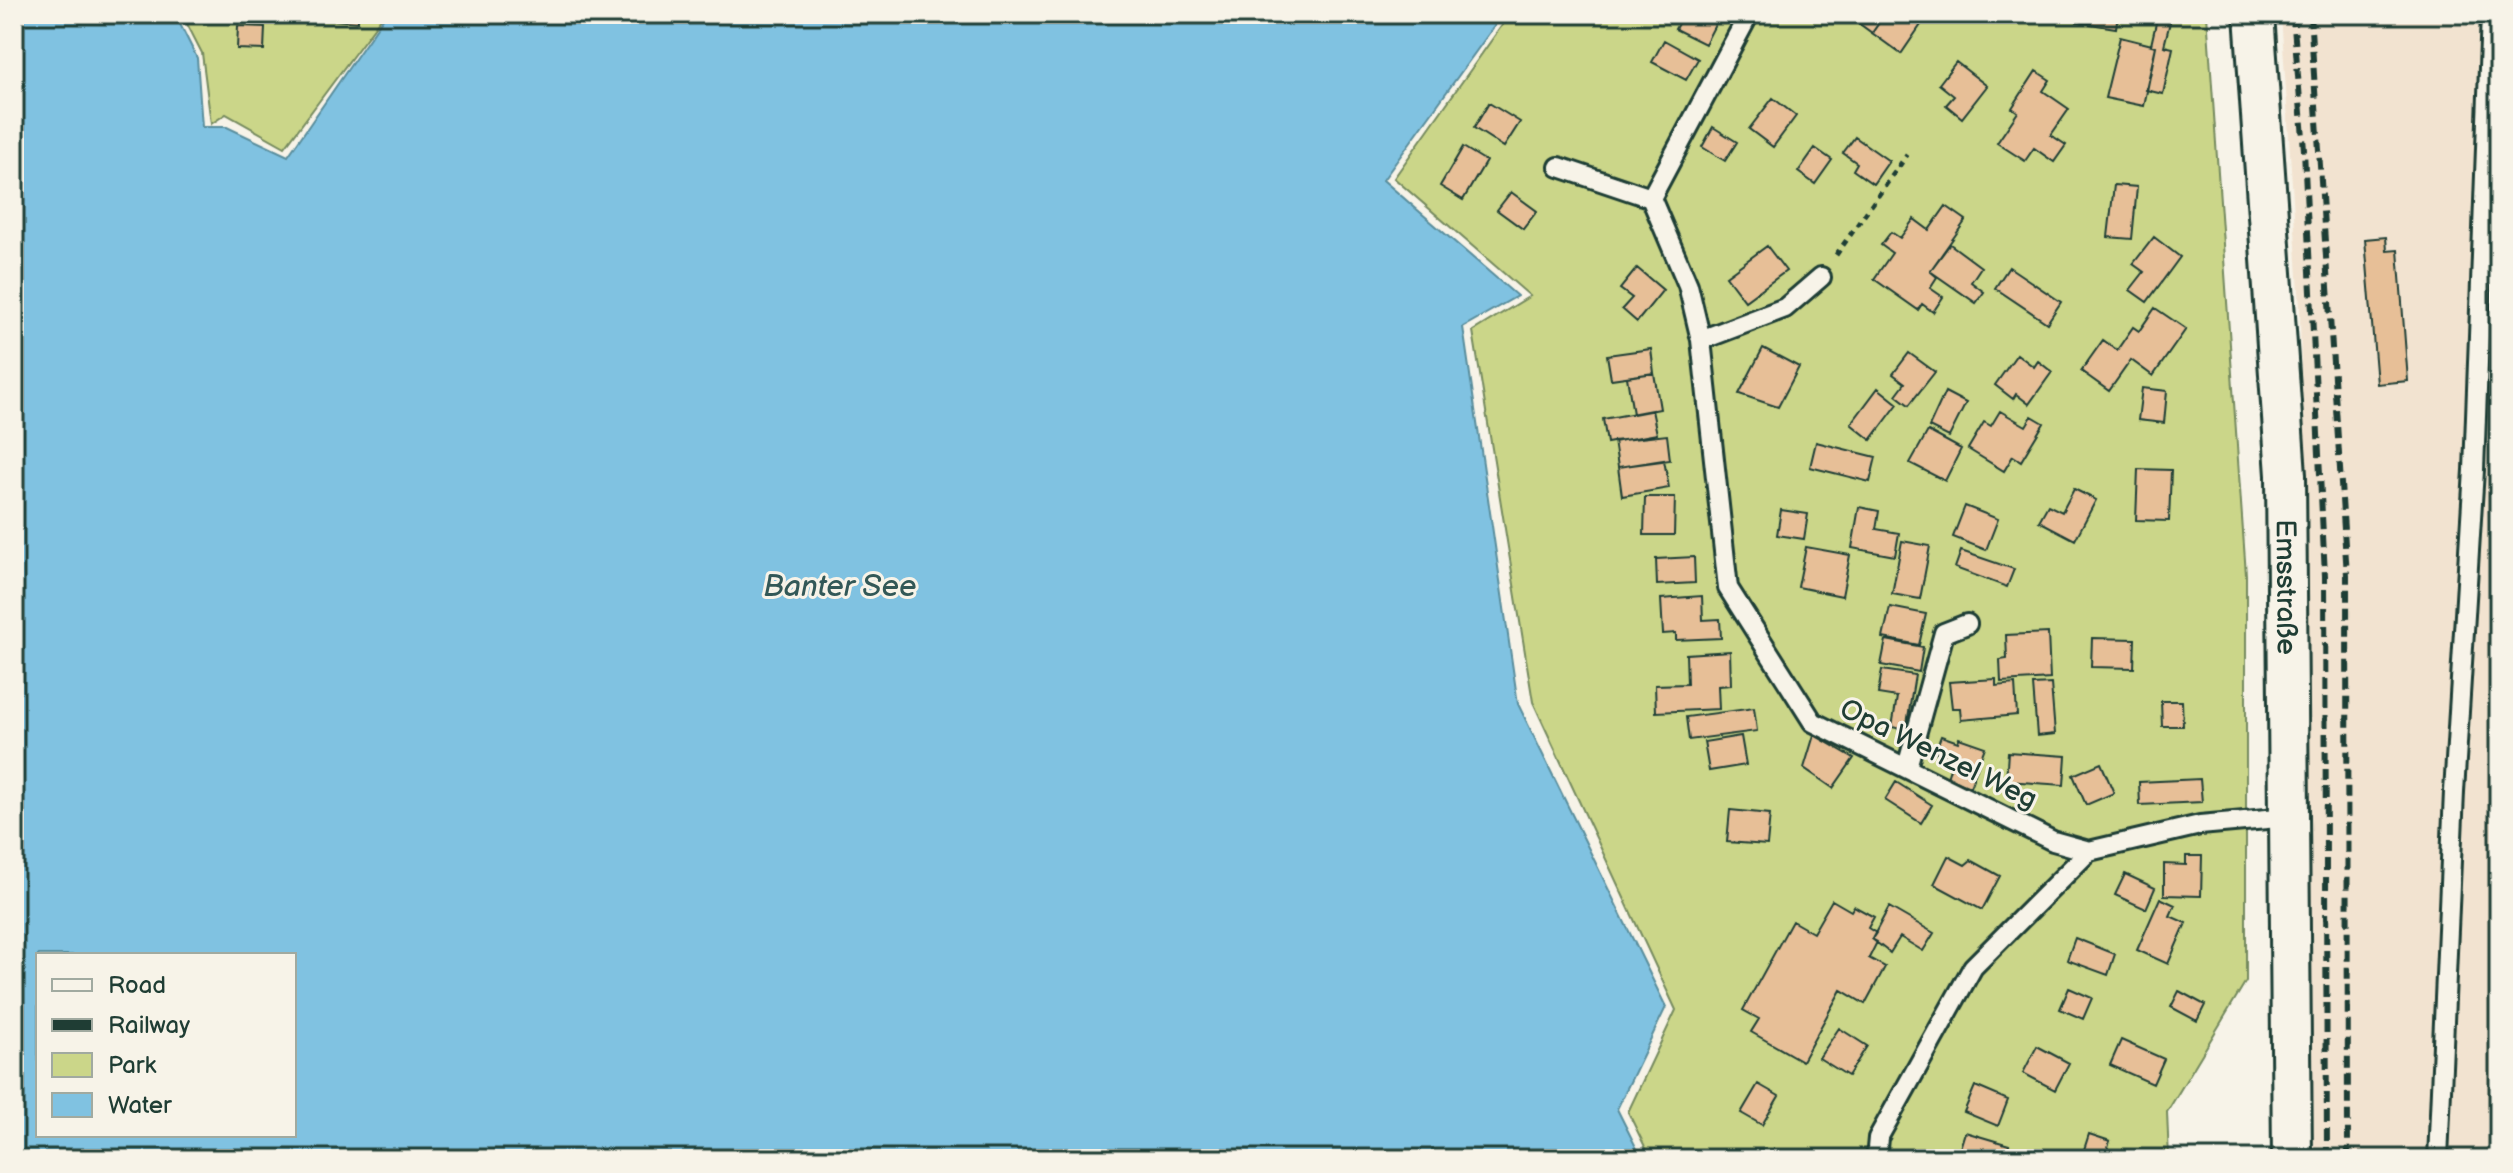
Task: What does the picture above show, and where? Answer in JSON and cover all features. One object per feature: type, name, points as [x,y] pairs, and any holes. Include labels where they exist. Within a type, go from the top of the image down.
[{"type":"street","name":"Emsstraße","points":[[2254,14],[2286,475],[2292,1159]]},
{"type":"lane","points":[[1559,167],[1651,198],[1749,14]]},
{"type":"lane","points":[[2438,1159],[2455,777],[2474,470],[2491,14]]},
{"type":"lane","name":"Opa Wenzel Weg","points":[[1651,198],[1688,285],[1701,340],[1728,588],[1813,722],[2053,841],[2089,851]]},
{"type":"lane","points":[[1701,340],[1785,308],[1821,277]]},
{"type":"lane","points":[[1907,767],[1944,633],[1967,624]]},
{"type":"lane","points":[[1876,1159],[1878,1138],[1973,967],[2089,851],[2200,825],[2289,817]]},
{"type":"path","points":[[1821,277],[1907,155]]},
{"type":"shaded area","points":[[2281,14],[2499,14],[2499,1159],[2311,1159],[2300,307]]},
{"type":"green space","points":[[182,14],[384,14],[285,147],[226,114],[211,124],[202,53]]},
{"type":"green space","points":[[1510,14],[2207,14],[2246,575],[2246,981],[2167,1112],[2169,1159],[1651,1159],[1628,1112],[1676,1010],[1533,702],[1473,331],[1530,296],[1394,178]]},
{"type":"water","name":"Banter See","points":[[14,14],[175,14],[197,58],[202,127],[227,127],[288,156],[386,14],[1503,14],[1383,180],[1517,296],[1463,327],[1518,704],[1666,1007],[1617,1109],[1642,1159],[14,1159]]},
{"type":"building","points":[[321,14],[358,14],[358,22],[321,19]]},
{"type":"building","points":[[1683,14],[1708,14],[1718,19],[1705,44],[1675,29]]},
{"type":"building","points":[[1846,14],[1885,14],[1872,33]]},
{"type":"building","points":[[1885,14],[1927,16],[1901,54],[1872,33]]},
{"type":"building","points":[[2078,14],[2118,14],[2116,28],[2077,22]]},
{"type":"building","points":[[2158,14],[2172,14],[2164,46],[2173,48],[2163,94],[2146,90],[2156,46],[2151,45]]},
{"type":"building","points":[[238,26],[265,27],[264,50],[237,49]]},
{"type":"building","points":[[2120,37],[2156,46],[2144,106],[2105,98]]},
{"type":"building","points":[[1664,40],[1698,59],[1686,80],[1652,62]]},
{"type":"building","points":[[1956,62],[1987,86],[1962,118],[1946,105],[1954,96],[1939,84]]},
{"type":"building","points":[[2036,71],[2050,80],[2043,91],[2069,109],[2051,135],[2066,145],[2054,162],[2034,148],[2025,161],[1997,143],[2018,112],[2012,108]]},
{"type":"building","points":[[1773,98],[1796,116],[1773,147],[1749,129]]},
{"type":"building","points":[[1489,103],[1520,122],[1504,147],[1474,128]]},
{"type":"building","points":[[1713,127],[1737,142],[1725,161],[1702,147]]},
{"type":"building","points":[[1855,137],[1889,161],[1873,184],[1853,170],[1857,163],[1843,153]]},
{"type":"building","points":[[1463,147],[1486,161],[1463,200],[1440,186]]},
{"type":"building","points":[[1815,148],[1832,160],[1815,184],[1798,172]]},
{"type":"building","points":[[2114,185],[2137,187],[2132,239],[2108,237]]},
{"type":"building","points":[[1511,192],[1537,211],[1523,229],[1497,210]]},
{"type":"building","points":[[1946,206],[1966,220],[1930,271],[1937,277],[1930,288],[1943,297],[1933,312],[1922,304],[1918,310],[1874,279],[1892,253],[1881,245],[1891,232],[1900,238],[1914,219],[1929,230]]},
{"type":"building","points":[[2154,237],[2180,257],[2147,302],[2130,290],[2144,272],[2133,264]]},
{"type":"building","points":[[2386,237],[2387,251],[2398,250],[2408,381],[2377,384],[2365,239]]},
{"type":"building","points":[[1950,244],[1981,267],[1971,282],[1984,292],[1976,303],[1930,271]]},
{"type":"building","points":[[1767,246],[1786,271],[1745,301],[1726,276]]},
{"type":"building","points":[[2009,267],[2061,302],[2047,323],[1995,288]]},
{"type":"building","points":[[1637,268],[1663,290],[1637,322],[1622,309],[1632,298],[1620,289]]},
{"type":"building","points":[[2155,308],[2186,329],[2153,376],[2131,360],[2109,391],[2081,371],[2103,340],[2117,350],[2133,327],[2139,331]]},
{"type":"building","points":[[1763,348],[1799,367],[1778,407],[1739,394]]},
{"type":"building","points":[[1651,349],[1654,373],[1611,379],[1607,355]]},
{"type":"building","points":[[1909,353],[1935,372],[1909,405],[1896,395],[1905,383],[1893,374]]},
{"type":"building","points":[[2017,354],[2034,367],[2038,361],[2052,372],[2029,404],[2016,394],[2013,399],[1995,385]]},
{"type":"building","points":[[1654,373],[1660,409],[1633,414],[1627,377]]},
{"type":"building","points":[[1878,388],[1898,404],[1871,440],[1851,424]]},
{"type":"building","points":[[2142,388],[2167,391],[2164,423],[2138,420]]},
{"type":"building","points":[[1945,392],[1966,403],[1949,437],[1929,427]]},
{"type":"building","points":[[1652,410],[1657,434],[1607,443],[1603,419]]},
{"type":"building","points":[[2000,411],[2026,426],[2032,416],[2044,423],[2021,461],[2013,456],[2004,471],[1968,449],[1984,422],[1991,426]]},
{"type":"building","points":[[1928,431],[1961,449],[1945,481],[1910,463]]},
{"type":"building","points":[[1667,435],[1670,460],[1618,467],[1614,441]]},
{"type":"building","points":[[1816,442],[1876,457],[1870,482],[1810,467]]},
{"type":"building","points":[[1664,460],[1669,488],[1622,496],[1618,467]]},
{"type":"building","points":[[2138,469],[2171,470],[2169,521],[2136,520]]},
{"type":"building","points":[[2074,489],[2096,500],[2075,540],[2039,521],[2048,505],[2062,512]]},
{"type":"building","points":[[1645,497],[1675,497],[1674,535],[1644,535]]},
{"type":"building","points":[[1965,506],[1998,519],[1986,550],[1953,537]]},
{"type":"building","points":[[1859,507],[1879,511],[1876,529],[1899,533],[1895,556],[1852,548]]},
{"type":"building","points":[[1781,510],[1808,514],[1804,539],[1777,535]]},
{"type":"building","points":[[1902,541],[1930,546],[1920,599],[1892,594]]},
{"type":"building","points":[[1806,547],[1850,555],[1842,596],[1798,587]]},
{"type":"building","points":[[1961,551],[2014,569],[2007,587],[1955,568]]},
{"type":"building","points":[[1694,557],[1695,583],[1657,585],[1656,559]]},
{"type":"building","points":[[1702,596],[1703,620],[1720,619],[1721,638],[1676,640],[1676,633],[1663,634],[1661,599]]},
{"type":"building","points":[[1890,607],[1926,614],[1919,645],[1883,638]]},
{"type":"building","points":[[2048,633],[2050,679],[2001,682],[2000,660],[2007,659],[2006,635]]},
{"type":"building","points":[[2092,638],[2135,639],[2134,668],[2091,667]]},
{"type":"building","points":[[1886,640],[1923,647],[1919,672],[1881,665]]},
{"type":"building","points":[[1730,651],[1731,685],[1718,686],[1719,709],[1656,712],[1655,685],[1687,684],[1686,654]]},
{"type":"building","points":[[1882,670],[1915,675],[1906,730],[1892,727],[1897,697],[1878,694]]},
{"type":"building","points":[[1996,679],[1996,686],[2015,684],[2017,715],[1961,720],[1960,708],[1952,708],[1949,682]]},
{"type":"building","points":[[2051,684],[2055,734],[2037,736],[2033,685]]},
{"type":"building","points":[[2161,701],[2182,701],[2183,726],[2162,726]]},
{"type":"building","points":[[1754,708],[1757,731],[1689,740],[1686,717]]},
{"type":"building","points":[[1814,735],[1854,758],[1833,788],[1804,768]]},
{"type":"building","points":[[1741,736],[1746,765],[1709,771],[1704,742]]},
{"type":"building","points":[[1941,736],[1958,742],[1959,738],[1985,747],[1970,787],[1947,778],[1953,759],[1935,752]]},
{"type":"building","points":[[2008,752],[2066,756],[2064,785],[2006,781]]},
{"type":"building","points":[[2101,763],[2114,793],[2086,805],[2073,775]]},
{"type":"building","points":[[2200,779],[2202,802],[2140,805],[2139,782]]},
{"type":"building","points":[[1896,782],[1932,805],[1921,823],[1885,800]]},
{"type":"building","points":[[1730,810],[1770,814],[1767,845],[1727,842]]},
{"type":"building","points":[[1948,856],[1965,865],[1971,860],[2000,876],[1982,910],[1934,884]]},
{"type":"building","points":[[2186,856],[2202,856],[2201,896],[2164,895],[2164,864],[2186,865]]},
{"type":"building","points":[[2125,874],[2155,888],[2146,909],[2115,895]]},
{"type":"building","points":[[2160,898],[2175,905],[2170,916],[2186,923],[2168,964],[2137,950]]},
{"type":"building","points":[[1832,900],[1851,911],[1854,906],[1874,917],[1868,928],[1876,933],[1872,939],[1877,942],[1869,958],[1885,967],[1865,1004],[1841,990],[1802,1061],[1751,1032],[1759,1019],[1743,1010],[1792,921],[1813,933]]},
{"type":"building","points":[[1889,907],[1934,933],[1923,951],[1900,937],[1890,953],[1872,939]]},
{"type":"building","points":[[2075,938],[2115,954],[2108,975],[2067,960]]},
{"type":"building","points":[[2069,988],[2092,998],[2083,1019],[2060,1009]]},
{"type":"building","points":[[2179,991],[2205,1005],[2197,1021],[2171,1007]]},
{"type":"building","points":[[1839,1028],[1867,1046],[1848,1076],[1819,1058]]},
{"type":"building","points":[[2121,1040],[2164,1059],[2153,1084],[2110,1065]]},
{"type":"building","points":[[2037,1046],[2069,1063],[2055,1090],[2023,1073]]},
{"type":"building","points":[[1758,1084],[1779,1096],[1762,1125],[1741,1113]]},
{"type":"building","points":[[1975,1086],[2008,1100],[1998,1126],[1964,1112]]},
{"type":"building","points":[[1965,1132],[2009,1145],[2005,1159],[1957,1158]]},
{"type":"building","points":[[2089,1134],[2110,1141],[2104,1159],[2081,1159]]},
{"type":"building","points":[[1765,1155],[1783,1156],[1783,1159],[1765,1159]]},
{"type":"railway","points":[[2293,14],[2304,150],[2325,576],[2327,1159]]},
{"type":"railway","points":[[2310,14],[2347,575],[2348,1159]]}]
